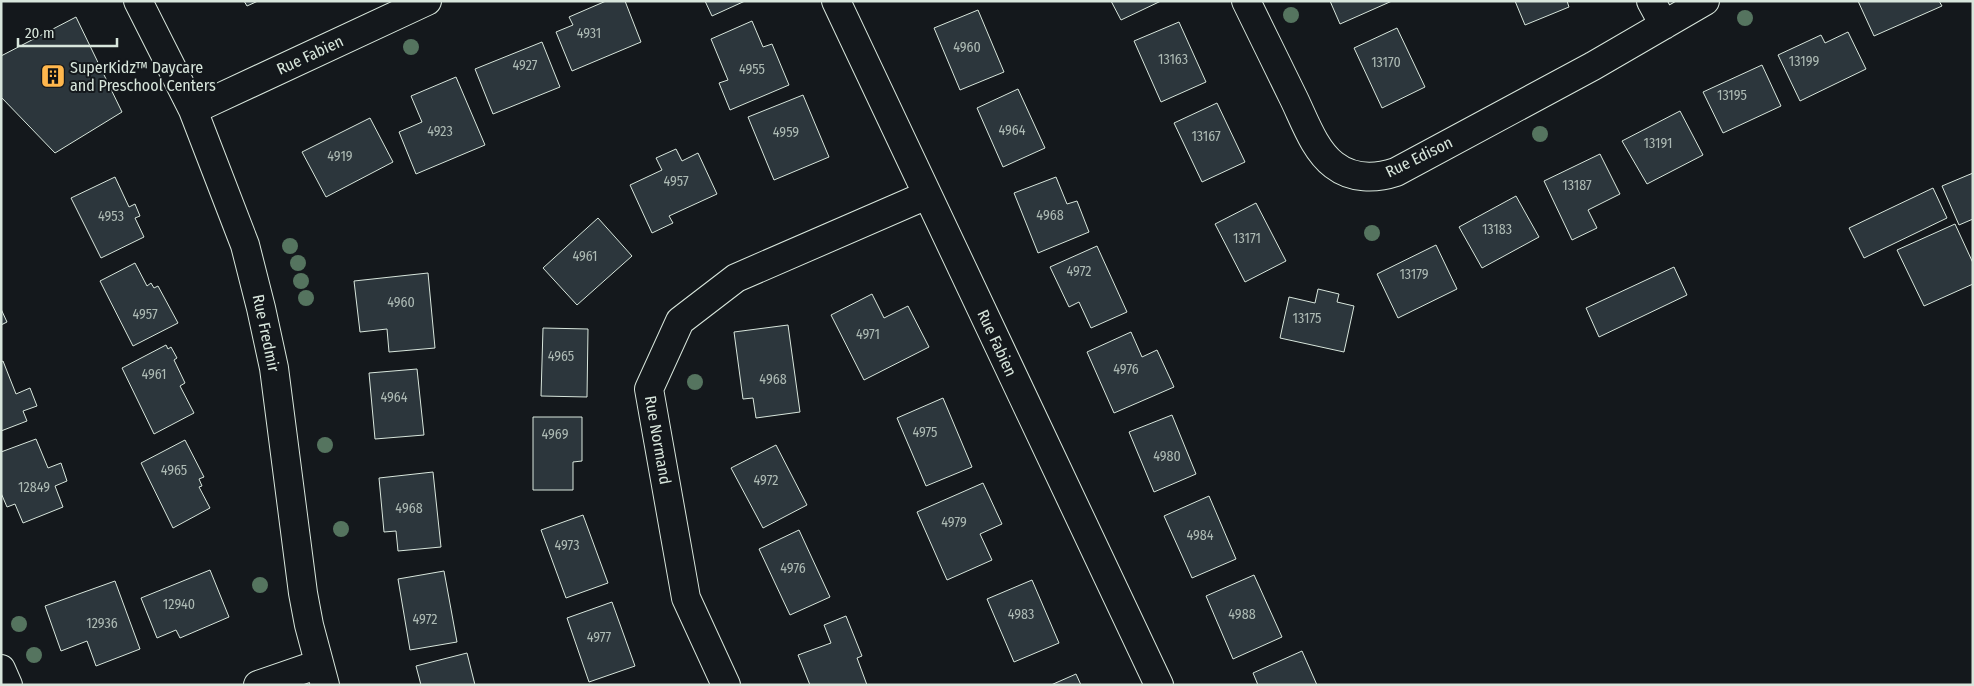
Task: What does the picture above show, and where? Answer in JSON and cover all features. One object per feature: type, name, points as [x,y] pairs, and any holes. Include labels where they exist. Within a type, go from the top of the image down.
[{"type":"street","name":"Rue Fredmir","points":[[138,1],[193,110],[226,192],[245,246],[267,330],[274,368],[303,593],[322,674]]},
{"type":"street","name":"Rue Fabien","points":[[193,110],[427,1]]},
{"type":"street","name":"Rue Fabien","points":[[836,1],[1159,685]]},
{"type":"street","name":"Rue Edison","points":[[1246,1],[1310,132],[1325,156],[1333,165],[1344,171],[1370,177],[1384,176],[1396,172],[1593,66],[1705,1]]},
{"type":"street","points":[[1651,1],[1664,25]]},
{"type":"street","name":"Rue Normand","points":[[726,685],[686,598],[649,389],[680,321],[736,278],[927,195]]},
{"type":"street","points":[[1,669],[8,685]]},
{"type":"street","points":[[258,685],[322,674]]},
{"type":"building","points":[[244,1],[258,1],[247,6]]},
{"type":"building","points":[[606,1],[625,1],[641,42],[572,71],[556,32],[573,25],[569,17]]},
{"type":"building","points":[[705,1],[745,1],[712,16]]},
{"type":"building","points":[[1111,1],[1161,1],[1121,20]]},
{"type":"building","points":[[1330,1],[1392,1],[1340,24]]},
{"type":"building","points":[[1515,1],[1567,1],[1569,7],[1525,25]]},
{"type":"building","points":[[1858,1],[1939,1],[1942,6],[1874,36]]},
{"type":"building","points":[[978,10],[1004,72],[960,90],[934,28]]},
{"type":"building","name":"SuperKidz™ Daycare and Preschool Centers","points":[[76,17],[122,112],[55,153],[1,97],[1,56]]},
{"type":"building","points":[[752,21],[763,47],[772,44],[789,85],[730,110],[719,83],[728,80],[711,39]]},
{"type":"building","points":[[1179,22],[1206,82],[1161,102],[1134,41]]},
{"type":"building","points":[[1397,28],[1425,87],[1382,108],[1354,48]]},
{"type":"building","points":[[1848,32],[1866,69],[1800,101],[1778,55],[1821,35],[1825,43]]},
{"type":"building","points":[[542,42],[560,87],[493,114],[475,69]]},
{"type":"building","points":[[1762,65],[1781,106],[1723,133],[1703,92]]},
{"type":"building","points":[[456,77],[485,145],[416,174],[399,132],[422,122],[411,96]]},
{"type":"building","points":[[1018,89],[1045,148],[1003,167],[977,108]]},
{"type":"building","points":[[803,95],[829,157],[774,180],[748,117]]},
{"type":"building","points":[[1217,103],[1245,162],[1202,182],[1174,123]]},
{"type":"building","points":[[1680,111],[1703,155],[1647,184],[1622,141]]},
{"type":"building","points":[[370,118],[393,162],[326,197],[302,152]]},
{"type":"building","points":[[676,149],[682,161],[698,153],[717,194],[669,216],[673,223],[652,233],[630,185],[662,170],[656,158]]},
{"type":"building","points":[[1600,154],[1620,194],[1588,210],[1597,228],[1572,240],[1544,181]]},
{"type":"building","points":[[1973,173],[1973,219],[1959,225],[1942,186]]},
{"type":"building","points":[[115,177],[129,207],[135,204],[140,216],[135,218],[144,237],[101,258],[71,198]]},
{"type":"building","points":[[1056,177],[1067,204],[1077,201],[1089,232],[1038,253],[1014,193]]},
{"type":"building","points":[[1933,188],[1947,218],[1864,258],[1849,228]]},
{"type":"building","points":[[1516,196],[1539,237],[1482,268],[1459,227]]},
{"type":"building","points":[[1256,203],[1286,261],[1245,282],[1215,224]]},
{"type":"building","points":[[598,218],[632,256],[577,305],[543,268]]},
{"type":"building","points":[[1955,224],[1973,263],[1973,284],[1924,306],[1897,250]]},
{"type":"building","points":[[1436,245],[1457,289],[1398,318],[1377,274]]},
{"type":"building","points":[[1097,246],[1127,312],[1091,328],[1079,302],[1069,307],[1050,267]]},
{"type":"building","points":[[135,263],[147,286],[151,283],[154,288],[158,286],[178,323],[133,346],[100,281]]},
{"type":"building","points":[[1674,267],[1687,295],[1599,337],[1586,308]]},
{"type":"building","points":[[428,273],[435,348],[389,352],[387,329],[360,332],[354,281]]},
{"type":"building","points":[[1318,289],[1339,294],[1337,302],[1354,306],[1344,352],[1280,338],[1289,297],[1315,303]]},
{"type":"building","points":[[872,294],[884,318],[908,306],[929,347],[864,380],[831,315]]},
{"type":"building","points":[[1,309],[7,322],[1,325]]},
{"type":"building","points":[[788,325],[800,412],[756,418],[753,398],[743,399],[734,332]]},
{"type":"building","points":[[543,328],[588,329],[587,397],[541,396]]},
{"type":"building","points":[[1131,332],[1142,357],[1157,350],[1174,387],[1114,413],[1087,352]]},
{"type":"building","points":[[166,345],[168,349],[171,347],[177,358],[174,360],[185,383],[180,386],[194,413],[154,434],[122,368]]},
{"type":"building","points":[[3,361],[16,394],[30,388],[37,406],[23,411],[27,421],[1,431],[1,362]]},
{"type":"building","points":[[417,369],[424,435],[375,439],[369,373]]},
{"type":"building","points":[[943,398],[972,467],[926,486],[897,418]]},
{"type":"building","points":[[1172,415],[1196,474],[1154,492],[1129,432]]},
{"type":"building","points":[[533,417],[582,417],[582,461],[573,462],[573,490],[533,490]]},
{"type":"building","points":[[36,439],[48,468],[61,463],[67,481],[55,486],[63,507],[23,523],[15,504],[7,507],[1,493],[1,452]]},
{"type":"building","points":[[185,440],[204,477],[199,479],[202,486],[199,487],[210,508],[173,528],[141,463]]},
{"type":"building","points":[[776,445],[807,505],[763,528],[731,468]]},
{"type":"building","points":[[433,472],[441,547],[398,551],[396,531],[384,532],[379,478]]},
{"type":"building","points":[[983,483],[1002,524],[980,534],[992,560],[947,580],[917,512]]},
{"type":"building","points":[[1209,496],[1236,559],[1192,578],[1164,516]]},
{"type":"building","points":[[583,515],[608,583],[566,598],[541,530]]},
{"type":"building","points":[[799,530],[830,597],[790,615],[759,549]]},
{"type":"building","points":[[210,570],[229,617],[180,638],[176,630],[157,638],[141,598]]},
{"type":"building","points":[[444,571],[457,642],[410,650],[398,579]]},
{"type":"building","points":[[1254,575],[1282,637],[1233,659],[1206,596]]},
{"type":"building","points":[[1032,580],[1059,643],[1014,662],[987,599]]},
{"type":"building","points":[[115,581],[140,649],[96,666],[87,641],[61,651],[45,606]]},
{"type":"building","points":[[612,602],[635,666],[589,682],[567,618]]},
{"type":"building","points":[[846,616],[862,656],[857,658],[867,685],[810,685],[798,655],[831,643],[824,625]]},
{"type":"building","points":[[1302,651],[1317,685],[1258,685],[1253,673]]},
{"type":"building","points":[[467,653],[475,685],[421,685],[416,666]]},
{"type":"building","points":[[1076,674],[1081,685],[1051,685]]},
{"type":"place","name":"SuperKidz™ Daycare and Preschool Centers","points":[[53,76]]}]
